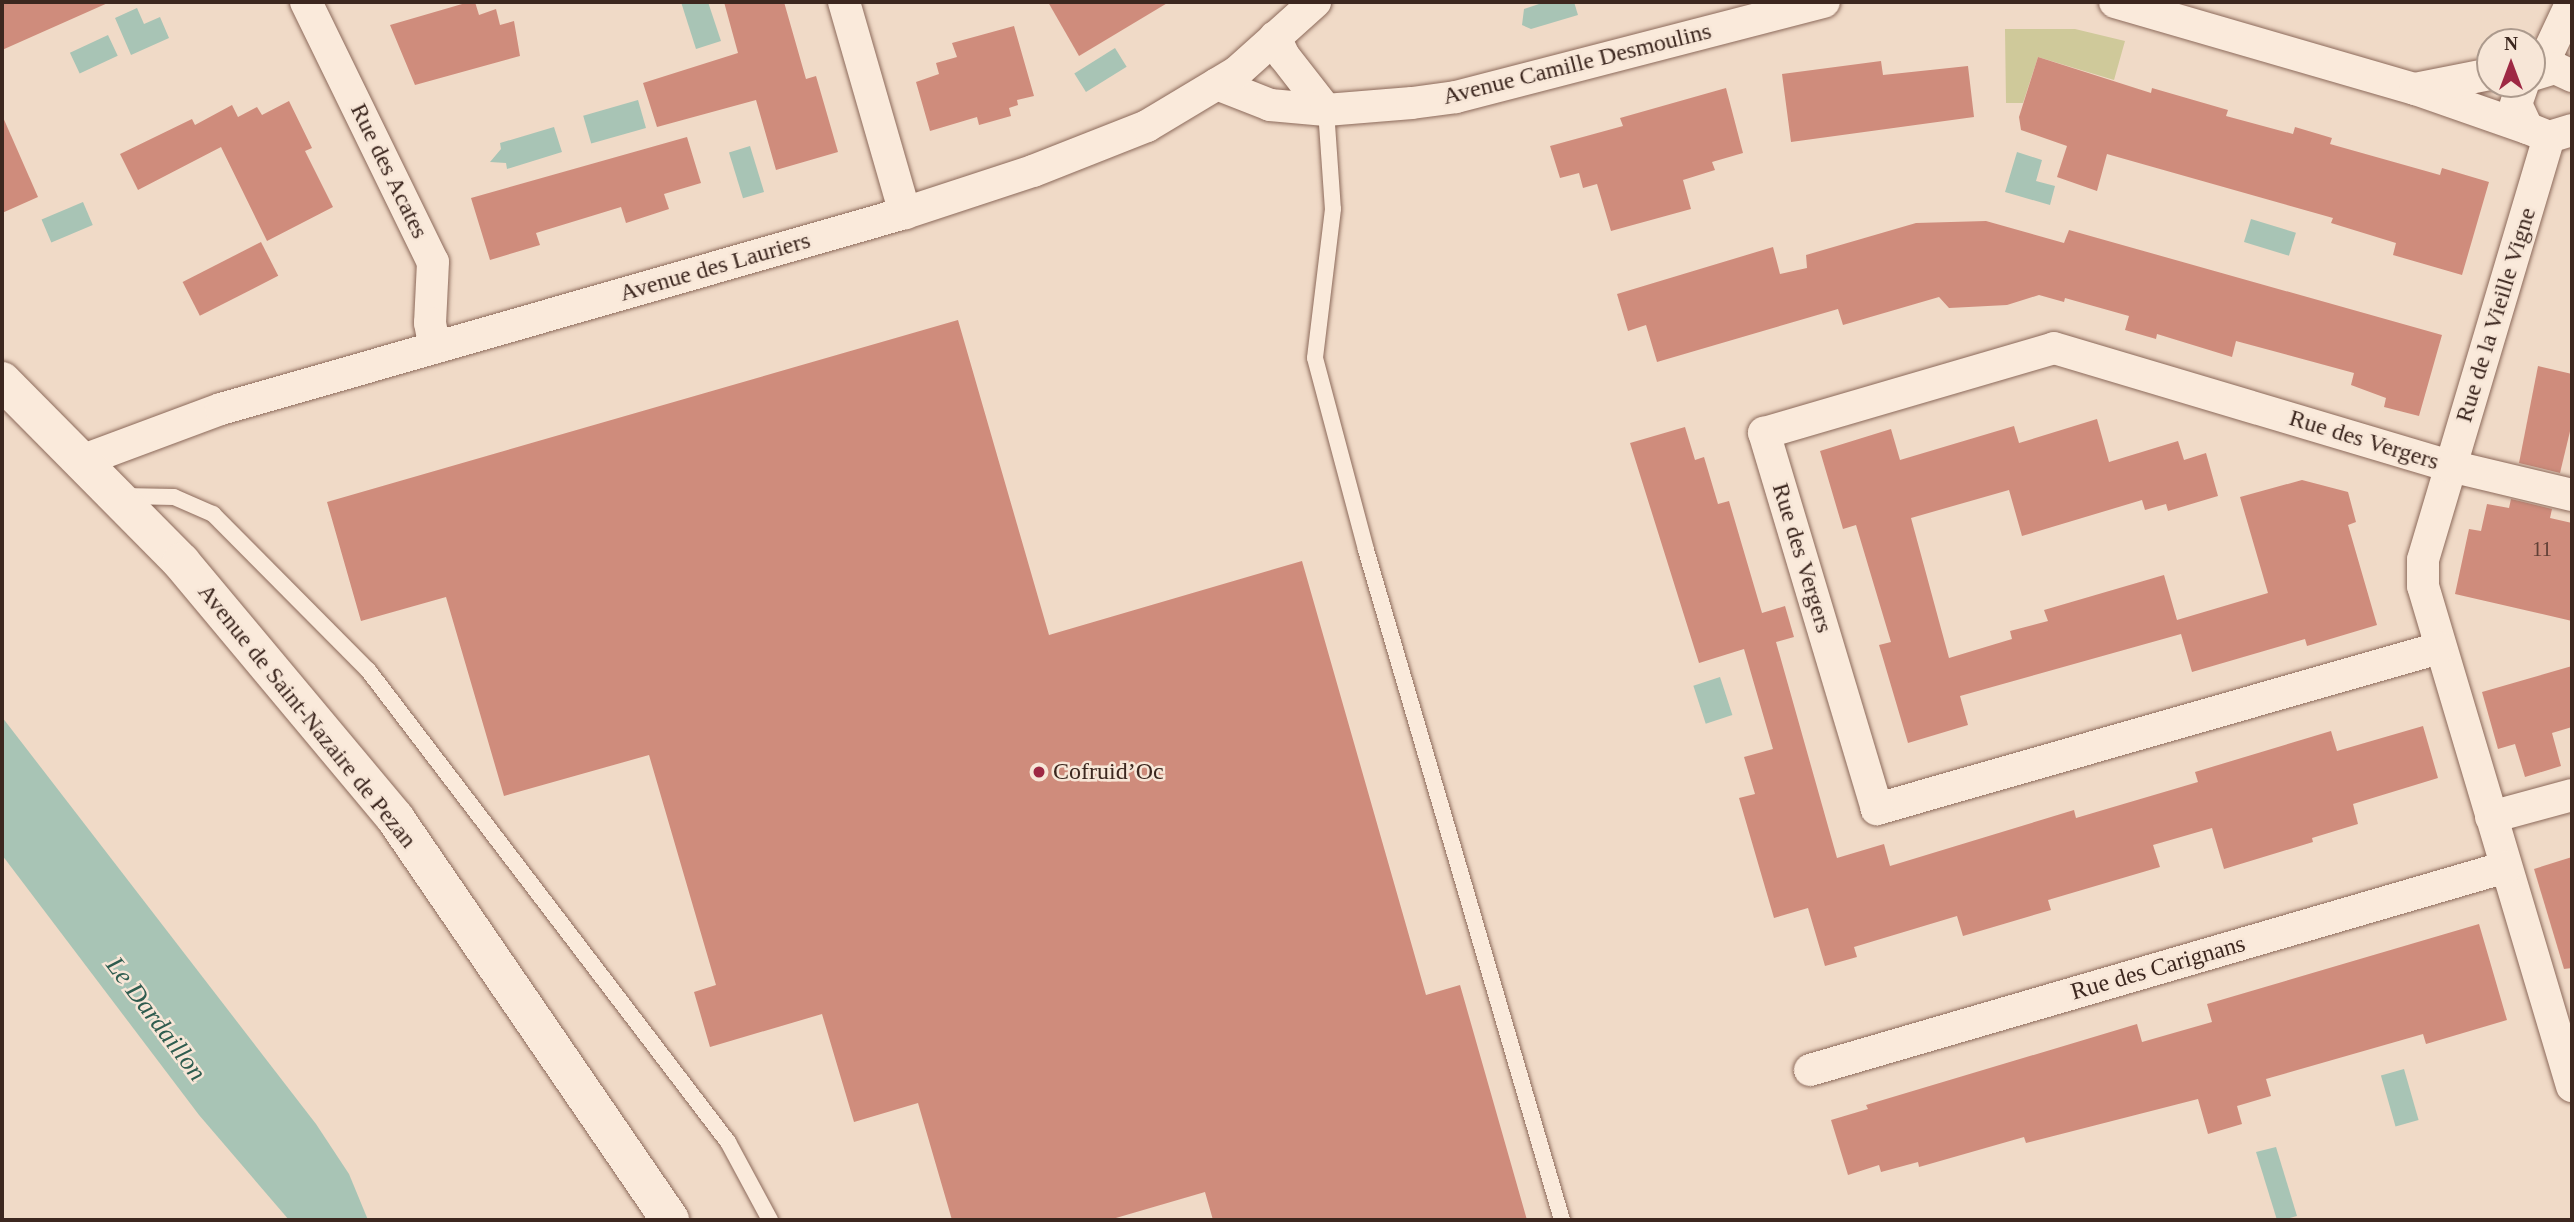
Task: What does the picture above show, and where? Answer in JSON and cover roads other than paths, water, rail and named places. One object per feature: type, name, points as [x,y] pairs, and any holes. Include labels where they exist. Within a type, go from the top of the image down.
[{"type":"street","name":"Rue des Acates","points":[[306,2],[433,262],[430,323],[435,348]]},
{"type":"street","points":[[844,2],[905,213]]},
{"type":"street","name":"Avenue des Lauriers","points":[[81,461],[221,409],[905,213],[1033,171],[1147,126],[1217,84],[1315,2]]},
{"type":"street","name":"Avenue Camille Desmoulins","points":[[1217,84],[1270,105],[1326,110],[1456,97],[1824,2]]},
{"type":"street","points":[[2115,2],[2415,89],[2488,118],[2550,132]]},
{"type":"street","points":[[2546,49],[2572,2]]},
{"type":"street","points":[[1275,37],[1284,56],[1326,110]]},
{"type":"street","points":[[2546,71],[2555,68],[2572,76]]},
{"type":"street","points":[[2415,89],[2476,77]]},
{"type":"street","points":[[2519,98],[2516,104],[2550,132]]},
{"type":"street","name":"Rue de la Vieille Vigne","points":[[2550,132],[2423,560],[2423,586],[2439,648],[2506,867],[2559,993],[2572,1086]]},
{"type":"street","name":"Rue des Vergers","points":[[2439,648],[1877,809],[1764,433],[2054,348],[2450,466]]},
{"type":"street","name":"Avenue de Saint-Nazaire de Pezan","points":[[2,381],[181,562],[395,818],[670,1220]]},
{"type":"street","points":[[2450,466],[2572,495]]},
{"type":"street","points":[[2491,817],[2572,795]]},
{"type":"street","name":"Rue des Carignans","points":[[1810,1070],[2506,867]]},
{"type":"lane","points":[[1326,110],[1333,209],[1315,358],[1366,550],[1562,1220]]},
{"type":"lane","points":[[113,496],[174,497],[213,514],[368,670],[728,1142],[769,1220]]},
{"type":"water","points":[[681,2],[708,2],[721,41],[696,49]]},
{"type":"water","points":[[1545,2],[1574,2],[1578,15],[1531,29],[1522,25],[1524,9]]},
{"type":"water","points":[[137,8],[144,24],[160,17],[169,38],[131,55],[115,18]]},
{"type":"water","points":[[108,35],[118,56],[80,74],[70,53]]},
{"type":"water","points":[[1115,48],[1127,67],[1086,92],[1074,73]]},
{"type":"water","points":[[638,100],[646,128],[591,144],[583,116]]},
{"type":"water","points":[[554,127],[562,152],[507,169],[506,163],[490,162],[501,149],[500,143]]},
{"type":"water","points":[[750,146],[764,192],[743,198],[729,152]]},
{"type":"water","points":[[2017,152],[2042,160],[2036,181],[2055,186],[2050,205],[2005,192]]},
{"type":"water","points":[[83,202],[93,225],[51,243],[42,220]]},
{"type":"water","points":[[2251,219],[2296,233],[2289,256],[2244,242]]},
{"type":"water","points":[[1720,677],[1732,715],[1706,724],[1693,686]]},
{"type":"water","name":"Le Dardaillon","points":[[2,717],[316,1124],[349,1174],[368,1220],[289,1220],[199,1115],[2,855]]},
{"type":"water","points":[[2404,1069],[2419,1120],[2396,1127],[2381,1076]]},
{"type":"water","points":[[2276,1147],[2297,1216],[2282,1220],[2277,1220],[2256,1152]]},
{"type":"place","name":"Cofruid’Oc","points":[[1039,772]]}]
